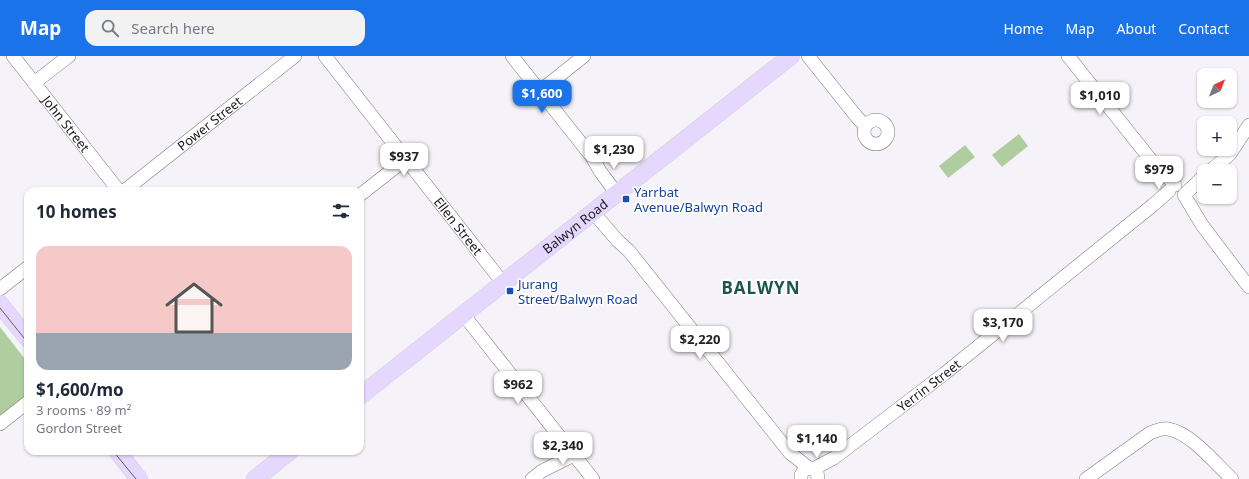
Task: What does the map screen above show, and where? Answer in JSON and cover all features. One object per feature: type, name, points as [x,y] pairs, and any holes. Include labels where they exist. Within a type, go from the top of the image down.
[{"type":"main road","name":"Balwyn Road","points":[[364,393],[791,56]]},
{"type":"main road","points":[[0,304],[24,334]]},
{"type":"main road","points":[[120,455],[139,479]]},
{"type":"main road","points":[[255,479],[285,455]]},
{"type":"street","name":"John Street","points":[[13,56],[116,187]]},
{"type":"street","points":[[34,83],[69,56]]},
{"type":"street","name":"Power Street","points":[[129,187],[295,56]]},
{"type":"street","name":"Ellen Street","points":[[325,56],[503,283]]},
{"type":"street","points":[[512,56],[592,157],[605,168],[620,191]]},
{"type":"street","points":[[540,91],[584,56]]},
{"type":"street","points":[[808,56],[865,126]]},
{"type":"street","points":[[1068,56],[1202,225],[1249,287]]},
{"type":"street","name":"Yerrin Street","points":[[1219,164],[1230,154],[1249,125]]},
{"type":"street","points":[[364,192],[406,159]]},
{"type":"street","name":"Yerrin Street","points":[[808,475],[834,458],[944,374],[1153,205],[1197,180]]},
{"type":"street","points":[[597,209],[622,236],[629,251],[808,475]]},
{"type":"street","points":[[0,289],[24,270]]},
{"type":"street","points":[[463,314],[593,479]]},
{"type":"street","points":[[0,424],[24,405]]},
{"type":"street","points":[[1086,479],[1150,433],[1168,429],[1193,441],[1232,479]]},
{"type":"street","points":[[537,475],[565,444]]},
{"type":"street","points":[[537,475],[574,454]]},
{"type":"green space","points":[[1019,134],[1028,146],[1002,167],[992,155]]},
{"type":"green space","points":[[965,145],[975,157],[948,178],[939,166]]},
{"type":"green space","points":[[0,327],[24,358],[24,400],[0,419]]},
{"type":"tram line","points":[[0,308],[24,338]]},
{"type":"tram line","points":[[116,455],[136,479]]},
{"type":"place","name":"Yarrbat Avenue/Balwyn Road","points":[[626,199]]},
{"type":"place","name":"Jurang Street/Balwyn Road","points":[[510,291]]},
{"type":"district","name":"BALWYN","points":[[761,287]]}]
